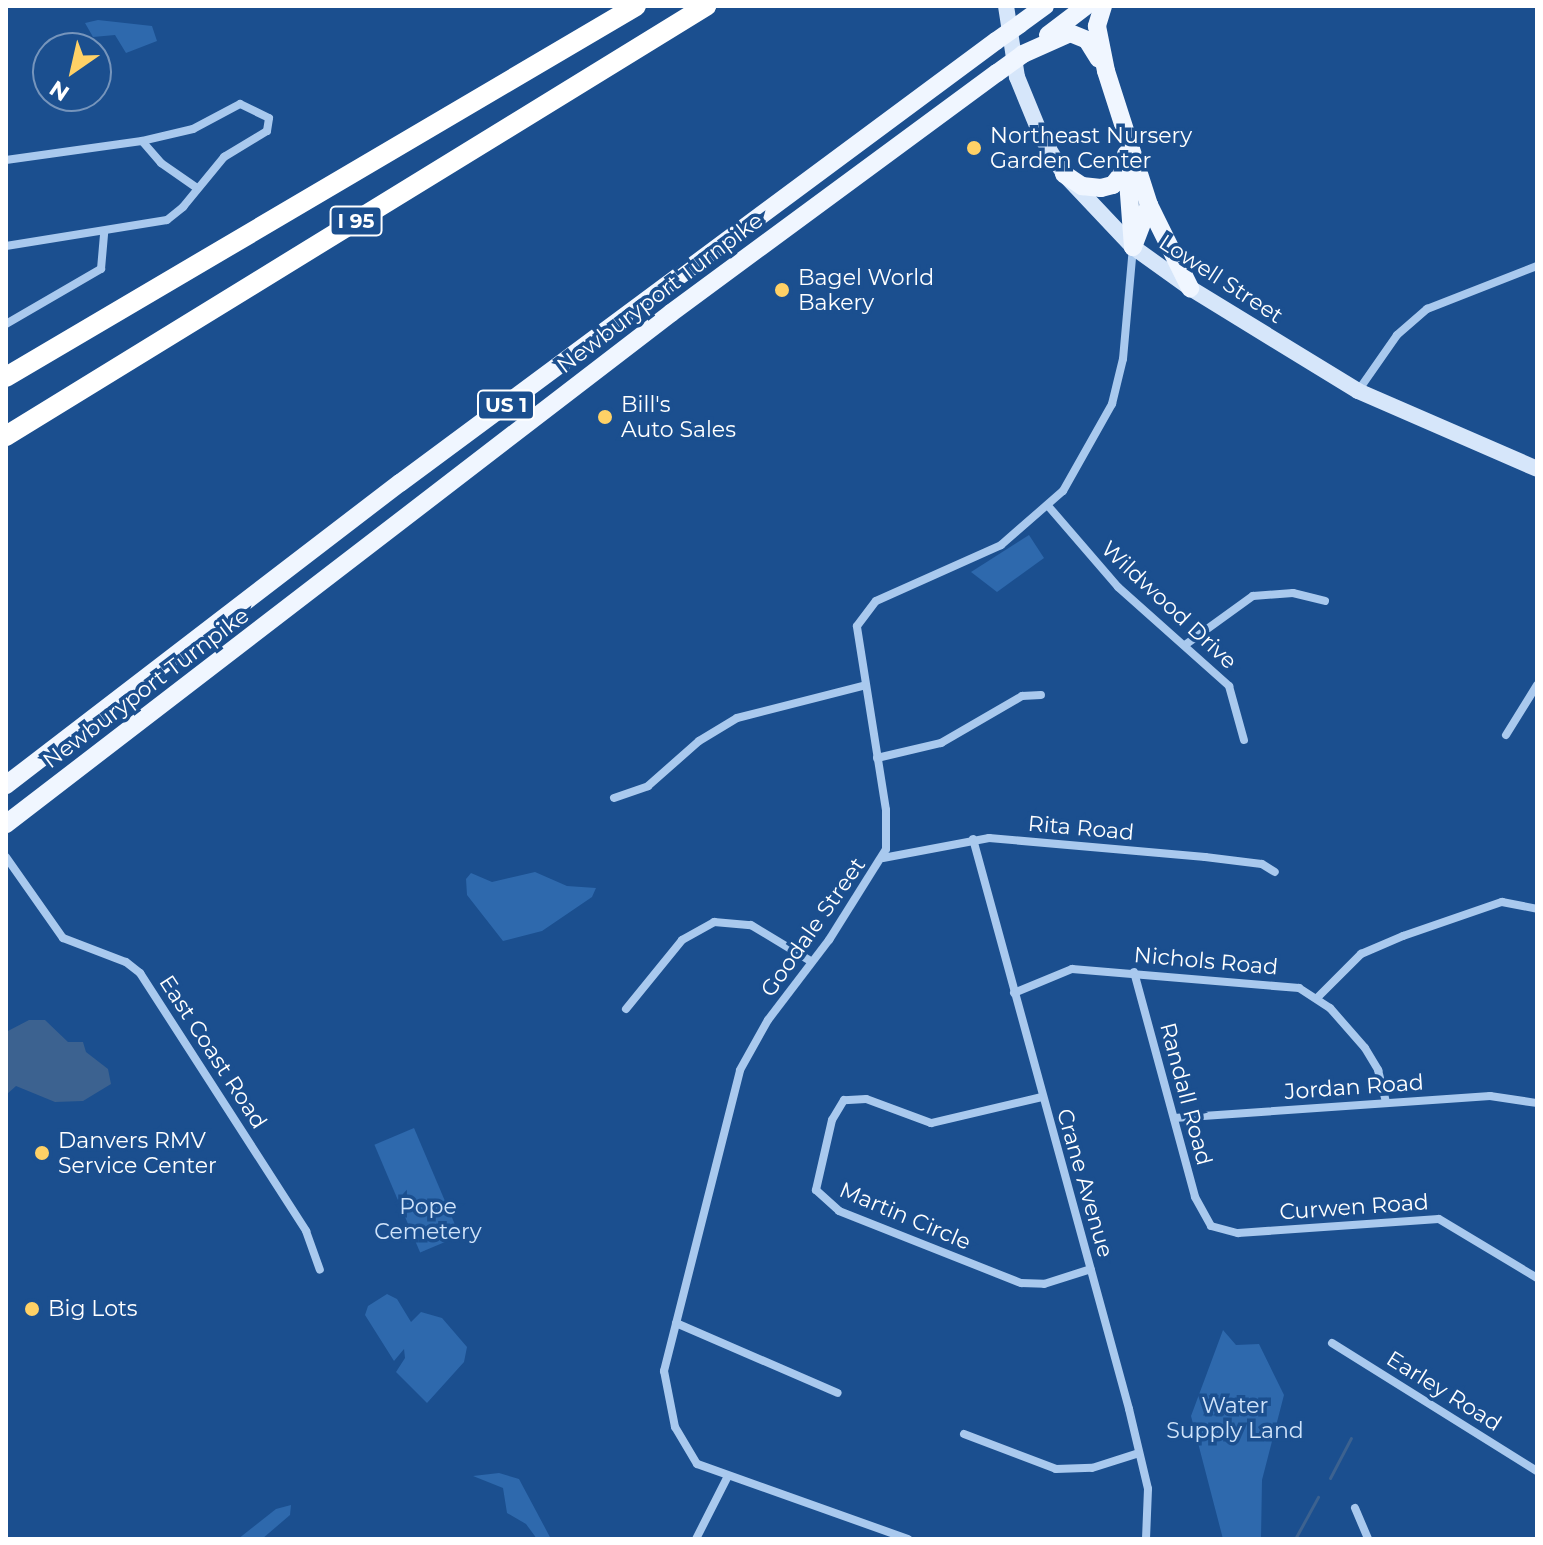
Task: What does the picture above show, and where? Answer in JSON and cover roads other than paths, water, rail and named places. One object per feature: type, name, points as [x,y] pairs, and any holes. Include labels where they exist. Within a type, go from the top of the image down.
[{"type":"highway","name":"I 95","points":[[6,377],[636,6]]},
{"type":"highway","name":"I 95","points":[[6,436],[706,6]]},
{"type":"main road","name":"Lowell Street","points":[[1006,6],[1019,82],[1042,138],[1064,174],[1133,247],[1190,288],[1358,391],[1537,469]]},
{"type":"main road","name":"Newburyport Turnpike","points":[[13,780],[412,475],[1045,6]]},
{"type":"main road","name":"Newburyport Turnpike","points":[[6,824],[671,313],[1086,6]]},
{"type":"main road","points":[[1103,6],[1097,26],[1106,71],[1123,127],[1149,205],[1190,288]]},
{"type":"main road","points":[[1023,54],[1074,34],[1091,45],[1106,71]]},
{"type":"main road","points":[[1123,127],[1133,247]]},
{"type":"main road","points":[[1064,174],[1082,186],[1101,188],[1113,185],[1128,166]]},
{"type":"main road","points":[[1133,247],[1149,205]]},
{"type":"street","points":[[6,160],[142,141],[193,129],[240,104],[269,118],[267,131],[224,157],[167,220],[6,246]]},
{"type":"street","points":[[142,141],[161,163],[197,188]]},
{"type":"street","points":[[6,324],[101,269],[104,231]]},
{"type":"street","name":"Goodale Street","points":[[908,1539],[727,1478],[697,1464],[675,1427],[664,1371],[740,1070],[768,1020],[883,858],[886,810],[855,633],[869,606],[985,554],[1049,507],[1080,468],[1112,404],[1123,359],[1133,247]]},
{"type":"street","points":[[1358,391],[1397,335],[1427,309],[1537,266]]},
{"type":"street","name":"Wildwood Drive","points":[[1049,507],[1118,587],[1229,686],[1244,740]]},
{"type":"street","points":[[1185,645],[1253,596],[1293,593],[1325,601]]},
{"type":"street","points":[[1506,735],[1537,685]]},
{"type":"street","points":[[614,798],[648,786],[699,741],[737,718],[863,686]]},
{"type":"street","points":[[877,758],[941,743],[1022,696],[1041,695]]},
{"type":"street","name":"Rita Road","points":[[883,858],[973,839],[1205,857],[1262,864],[1275,872]]},
{"type":"street","name":"Crane Avenue","points":[[973,839],[1139,1453],[1149,1503],[1146,1539]]},
{"type":"street","name":"East Coast Road","points":[[6,857],[63,938],[140,973],[306,1231],[320,1270]]},
{"type":"street","points":[[1386,1102],[1378,1070],[1365,1048],[1318,997],[1361,954],[1403,936],[1502,902],[1537,909]]},
{"type":"street","points":[[626,1009],[682,940],[709,923],[751,925],[812,962]]},
{"type":"street","name":"Nichols Road","points":[[1014,993],[1063,970],[1134,972],[1274,984],[1318,997]]},
{"type":"street","name":"Randall Road","points":[[1134,972],[1174,1118],[1208,1223]]},
{"type":"street","name":"Jordan Road","points":[[1174,1118],[1510,1095],[1537,1103]]},
{"type":"street","name":"Martin Circle","points":[[1042,1097],[931,1123],[866,1099],[844,1100],[832,1120],[816,1190],[839,1211],[1021,1283],[1044,1284],[1091,1269]]},
{"type":"street","name":"Curwen Road","points":[[1208,1223],[1238,1233],[1439,1219],[1537,1278]]},
{"type":"street","points":[[676,1323],[838,1393]]},
{"type":"street","name":"Earley Road","points":[[1332,1343],[1537,1471]]},
{"type":"street","points":[[964,1434],[1056,1469],[1092,1468],[1139,1453]]},
{"type":"street","points":[[696,1539],[727,1478]]},
{"type":"street","points":[[1355,1508],[1368,1539]]},
{"type":"waterway","points":[[1330,1478],[1351,1438]]},
{"type":"waterway","points":[[1295,1539],[1318,1497]]},
{"type":"place","name":"Northeast Nursery Garden Center","points":[[974,148]]},
{"type":"place","name":"Bagel World Bakery","points":[[782,290]]},
{"type":"place","name":"Bill's Auto Sales","points":[[605,417]]},
{"type":"place","name":"Danvers RMV Service Center","points":[[42,1153]]},
{"type":"place","name":"Big Lots","points":[[32,1309]]},
{"type":"park label","name":"Pope Cemetery","points":[[428,1218]]},
{"type":"park label","name":"Water Supply Land","points":[[1235,1418]]}]
